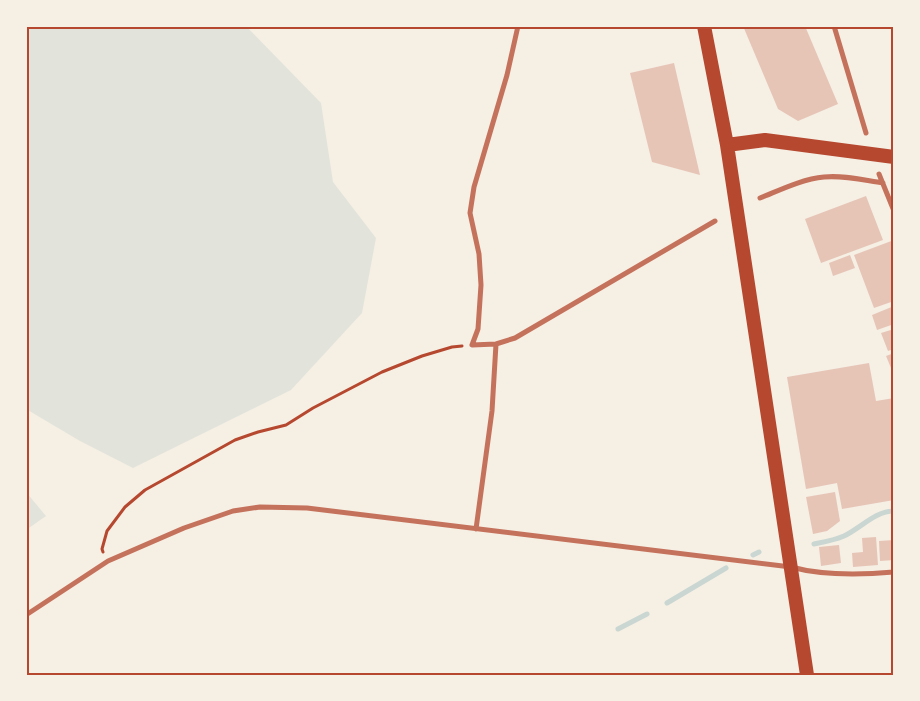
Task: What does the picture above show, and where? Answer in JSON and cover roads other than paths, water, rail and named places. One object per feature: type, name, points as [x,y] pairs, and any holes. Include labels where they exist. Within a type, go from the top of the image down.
[{"type":"highway","points":[[704,26],[727,145],[732,189],[807,675]]},
{"type":"highway","points":[[727,145],[765,140],[894,158]]},
{"type":"street","points":[[518,26],[507,76],[474,187],[470,213],[479,254],[482,286],[478,329],[472,345],[496,344],[515,338],[715,221]]},
{"type":"street","points":[[834,26],[866,133]]},
{"type":"street","points":[[879,174],[894,211]]},
{"type":"street","points":[[760,198],[794,184],[822,177],[837,176],[882,183]]},
{"type":"street","points":[[476,529],[492,411],[496,344]]},
{"type":"street","points":[[26,615],[108,562],[184,528],[233,511],[260,507],[307,508],[791,568],[810,572],[867,574],[894,572]]},
{"type":"waterway","points":[[814,544],[844,536],[874,517],[894,511]]},
{"type":"waterway","points":[[753,555],[759,552]]},
{"type":"waterway","points":[[667,603],[726,568]]},
{"type":"waterway","points":[[618,629],[647,614]]}]
